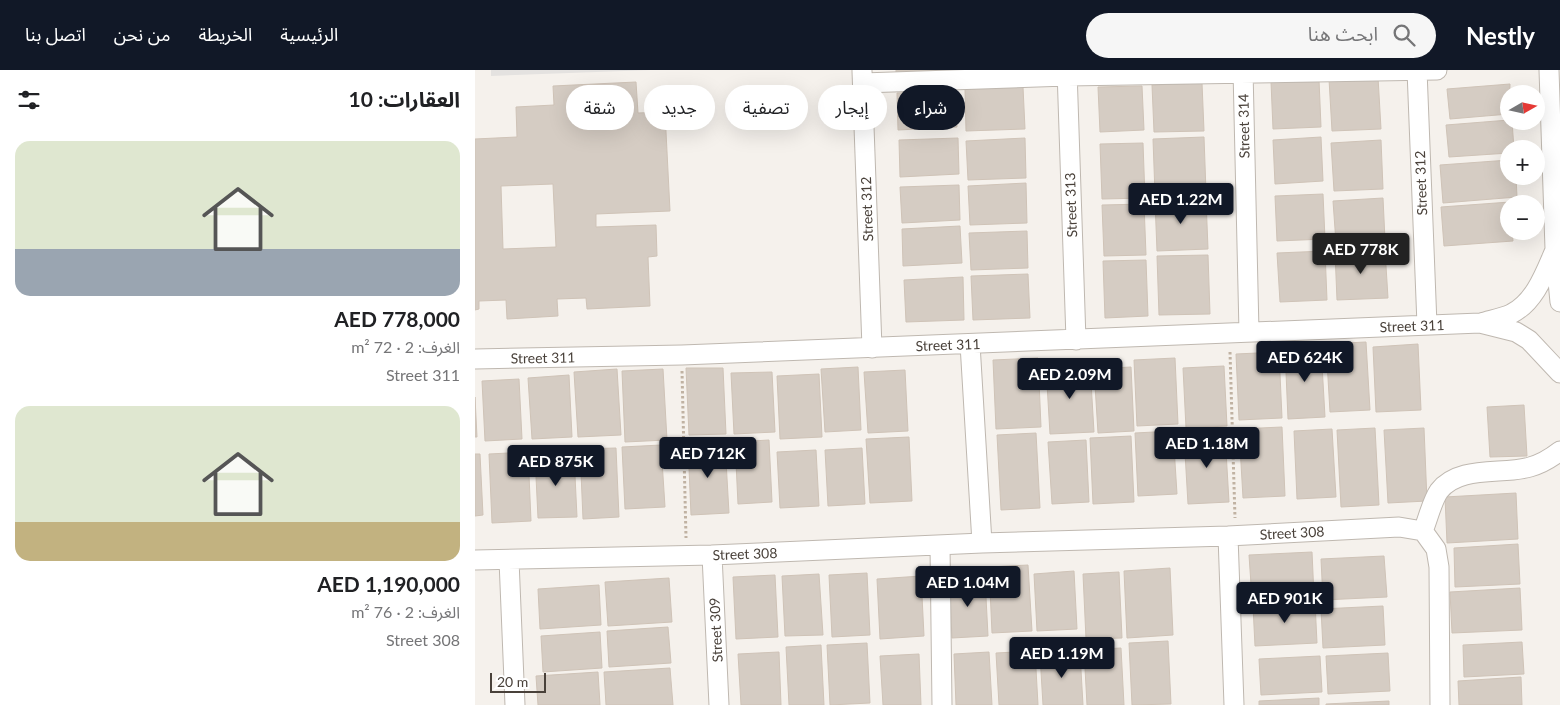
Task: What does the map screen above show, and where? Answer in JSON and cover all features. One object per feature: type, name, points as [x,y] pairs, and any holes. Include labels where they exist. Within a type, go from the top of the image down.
[{"type":"street","name":"Street 312","points":[[1417,70],[1427,325]]},
{"type":"street","points":[[863,76],[1437,70]]},
{"type":"street","points":[[1549,70],[1555,249],[1560,302]]},
{"type":"street","name":"Street 314","points":[[1243,72],[1249,332]]},
{"type":"street","name":"Street 313","points":[[1067,73],[1076,340]]},
{"type":"street","name":"Street 312","points":[[863,76],[872,348]]},
{"type":"street","name":"Street 311","points":[[475,359],[872,348],[1480,323],[1512,313],[1528,300],[1539,286],[1555,249]]},
{"type":"street","name":"Street 311","points":[[1480,323],[1516,332],[1529,340],[1560,373]]},
{"type":"street","points":[[970,344],[982,543]]},
{"type":"street","points":[[1440,705],[1439,567],[1436,549],[1423,531],[1439,491],[1454,481],[1471,474],[1531,467],[1549,460],[1560,451]]},
{"type":"street","name":"Street 308","points":[[475,560],[687,556],[982,543],[1232,536],[1399,527],[1423,531]]},
{"type":"street","points":[[1232,536],[1235,705]]},
{"type":"street","points":[[940,545],[942,705]]},
{"type":"street","name":"Street 309","points":[[712,555],[719,705]]},
{"type":"street","points":[[509,560],[515,705]]},
{"type":"path","points":[[1229,333],[1232,536]]},
{"type":"path","points":[[681,354],[687,556]]},
{"type":"shaded area","points":[[491,70],[651,70],[491,76]]},
{"type":"building","points":[[896,70],[955,70],[955,73],[896,76]]},
{"type":"building","points":[[1378,77],[1381,129],[1332,131],[1329,79]]},
{"type":"building","points":[[1319,80],[1321,127],[1273,129],[1271,82]]},
{"type":"building","points":[[636,82],[638,113],[644,113],[644,130],[666,130],[670,211],[596,214],[596,227],[656,225],[657,256],[648,257],[650,306],[587,309],[586,298],[557,299],[558,316],[507,319],[506,300],[479,301],[479,309],[475,310],[475,139],[517,137],[516,107],[554,105],[553,86],[566,85],[566,130],[634,130],[634,85],[574,85]],"holes":[[[553,184],[556,247],[503,249],[501,186]]]},
{"type":"building","points":[[1202,83],[1204,131],[1154,132],[1152,85]]},
{"type":"building","points":[[1510,84],[1500,85],[1500,115],[1450,119],[1447,89]]},
{"type":"building","points":[[1142,86],[1144,130],[1100,132],[1098,87]]},
{"type":"building","points":[[1023,87],[1025,129],[966,131],[965,89]]},
{"type":"building","points":[[1500,121],[1500,130],[1513,130],[1513,140],[1500,140],[1500,154],[1449,157],[1446,125]]},
{"type":"building","points":[[1204,137],[1206,192],[1155,194],[1153,139]]},
{"type":"building","points":[[1321,137],[1323,181],[1275,184],[1273,140]]},
{"type":"building","points":[[958,138],[959,174],[900,177],[899,140]]},
{"type":"building","points":[[1025,138],[1026,178],[968,180],[966,141]]},
{"type":"building","points":[[1381,140],[1383,189],[1334,191],[1331,143]]},
{"type":"building","points":[[1143,143],[1145,198],[1102,199],[1100,144]]},
{"type":"building","points":[[1500,161],[1500,185],[1516,185],[1517,195],[1500,195],[1500,198],[1443,203],[1440,165]]},
{"type":"building","points":[[1026,183],[1027,223],[970,225],[968,186]]},
{"type":"building","points":[[959,185],[960,220],[902,223],[900,187]]},
{"type":"building","points":[[1323,194],[1325,239],[1277,241],[1275,196]]},
{"type":"building","points":[[1383,198],[1385,240],[1336,243],[1333,201]]},
{"type":"building","points":[[1206,199],[1208,249],[1157,251],[1155,201]]},
{"type":"building","points":[[1500,203],[1500,240],[1513,241],[1444,246],[1441,207]]},
{"type":"building","points":[[1144,204],[1146,255],[1104,256],[1102,205]]},
{"type":"building","points":[[960,226],[962,263],[903,266],[902,229]]},
{"type":"building","points":[[1027,231],[1028,268],[971,270],[969,233]]},
{"type":"building","points":[[1385,250],[1388,298],[1337,300],[1335,252]]},
{"type":"building","points":[[1325,251],[1327,300],[1280,302],[1277,253]]},
{"type":"building","points":[[1208,255],[1210,314],[1159,315],[1157,256]]},
{"type":"building","points":[[1146,260],[1148,316],[1105,318],[1103,261]]},
{"type":"building","points":[[1028,274],[1030,318],[973,320],[971,276]]},
{"type":"building","points":[[963,277],[964,320],[906,322],[904,280]]},
{"type":"building","points":[[1366,342],[1370,410],[1330,412],[1326,344]]},
{"type":"building","points":[[1418,344],[1421,410],[1376,412],[1373,347]]},
{"type":"building","points":[[1321,347],[1325,417],[1288,419],[1285,349]]},
{"type":"building","points":[[1279,352],[1282,418],[1239,420],[1236,354]]},
{"type":"building","points":[[1038,358],[1041,427],[996,429],[993,360]]},
{"type":"building","points":[[1175,358],[1178,424],[1137,426],[1134,360]]},
{"type":"building","points":[[1090,365],[1094,432],[1050,434],[1046,367]]},
{"type":"building","points":[[1224,366],[1227,426],[1186,428],[1183,368]]},
{"type":"building","points":[[858,367],[861,430],[825,432],[821,369]]},
{"type":"building","points":[[1131,367],[1134,431],[1098,433],[1094,369]]},
{"type":"building","points":[[686,368],[723,368],[726,434],[689,435]]},
{"type":"building","points":[[617,369],[621,435],[578,437],[574,372]]},
{"type":"building","points":[[663,369],[667,440],[625,442],[622,371]]},
{"type":"building","points":[[905,370],[908,431],[868,433],[864,372]]},
{"type":"building","points":[[772,372],[775,432],[734,434],[731,373]]},
{"type":"building","points":[[819,374],[822,437],[780,439],[777,376]]},
{"type":"building","points":[[569,375],[572,437],[532,439],[528,378]]},
{"type":"building","points":[[519,379],[522,439],[485,441],[482,381]]},
{"type":"building","points":[[475,397],[477,437],[475,437]]},
{"type":"building","points":[[1524,405],[1527,456],[1490,457],[1487,407]]},
{"type":"building","points":[[1282,427],[1285,496],[1243,498],[1239,429]]},
{"type":"building","points":[[1375,428],[1379,505],[1341,507],[1337,430]]},
{"type":"building","points":[[1424,428],[1427,501],[1388,503],[1384,430]]},
{"type":"building","points":[[1332,429],[1336,497],[1297,499],[1294,431]]},
{"type":"building","points":[[1173,431],[1177,494],[1138,496],[1135,433]]},
{"type":"building","points":[[1036,433],[1040,508],[1001,510],[997,435]]},
{"type":"building","points":[[1225,434],[1229,502],[1188,504],[1184,436]]},
{"type":"building","points":[[1131,436],[1134,502],[1093,504],[1090,438]]},
{"type":"building","points":[[909,437],[912,501],[870,503],[866,439]]},
{"type":"building","points":[[769,440],[772,502],[738,504],[735,442]]},
{"type":"building","points":[[1086,440],[1089,502],[1052,504],[1048,442]]},
{"type":"building","points":[[725,443],[729,513],[691,515],[688,445]]},
{"type":"building","points":[[661,445],[665,507],[625,509],[622,447]]},
{"type":"building","points":[[616,448],[619,517],[583,519],[580,449]]},
{"type":"building","points":[[862,448],[865,504],[828,506],[825,450]]},
{"type":"building","points":[[816,450],[819,506],[780,508],[777,452]]},
{"type":"building","points":[[528,452],[531,521],[492,523],[489,454]]},
{"type":"building","points":[[475,454],[480,454],[483,515],[475,516]]},
{"type":"building","points":[[574,455],[577,517],[538,518],[535,456]]},
{"type":"building","points":[[1516,493],[1518,539],[1447,543],[1445,497]]},
{"type":"building","points":[[1518,544],[1520,584],[1455,587],[1454,548]]},
{"type":"building","points":[[1312,552],[1314,596],[1252,599],[1249,555]]},
{"type":"building","points":[[1384,556],[1387,597],[1323,600],[1321,559]]},
{"type":"building","points":[[1028,565],[1032,631],[992,633],[989,567]]},
{"type":"building","points":[[1170,568],[1173,635],[1127,638],[1124,571]]},
{"type":"building","points":[[1074,571],[1077,629],[1037,631],[1034,574]]},
{"type":"building","points":[[1119,572],[1122,638],[1086,639],[1083,574]]},
{"type":"building","points":[[867,573],[870,635],[832,637],[829,575]]},
{"type":"building","points":[[819,574],[823,635],[785,636],[782,576]]},
{"type":"building","points":[[775,575],[778,637],[736,639],[733,577]]},
{"type":"building","points":[[921,576],[924,636],[880,639],[877,579]]},
{"type":"building","points":[[669,578],[672,622],[608,626],[605,582]]},
{"type":"building","points":[[985,578],[988,636],[952,638],[949,580]]},
{"type":"building","points":[[599,585],[601,625],[540,629],[538,589]]},
{"type":"building","points":[[1520,588],[1522,630],[1452,633],[1450,592]]},
{"type":"building","points":[[1315,602],[1317,643],[1255,646],[1253,606]]},
{"type":"building","points":[[1383,606],[1385,645],[1323,648],[1321,609]]},
{"type":"building","points":[[668,627],[671,663],[609,667],[607,631]]},
{"type":"building","points":[[600,632],[602,668],[543,672],[541,636]]},
{"type":"building","points":[[1168,641],[1171,704],[1132,705],[1129,643]]},
{"type":"building","points":[[1522,642],[1524,674],[1464,677],[1463,645]]},
{"type":"building","points":[[867,643],[870,703],[830,705],[827,645]]},
{"type":"building","points":[[821,645],[824,705],[789,705],[786,647]]},
{"type":"building","points":[[1121,648],[1124,705],[1087,705],[1084,650]]},
{"type":"building","points":[[1035,651],[1038,705],[999,705],[996,653]]},
{"type":"building","points":[[779,652],[781,705],[741,705],[738,654]]},
{"type":"building","points":[[989,652],[992,705],[956,705],[954,654]]},
{"type":"building","points":[[1080,653],[1083,705],[1043,705],[1040,655]]},
{"type":"building","points":[[1388,653],[1390,691],[1328,694],[1326,656]]},
{"type":"building","points":[[919,654],[921,705],[883,705],[880,656]]},
{"type":"building","points":[[1320,656],[1322,692],[1261,695],[1259,659]]},
{"type":"building","points":[[670,668],[673,705],[606,705],[604,672]]},
{"type":"building","points":[[598,672],[600,705],[538,705],[536,676]]},
{"type":"building","points":[[1521,677],[1522,705],[1459,705],[1458,681]]},
{"type":"building","points":[[1319,698],[1319,705],[1259,705],[1259,701]]},
{"type":"building","points":[[1389,701],[1389,705],[1326,705],[1326,704]]}]
